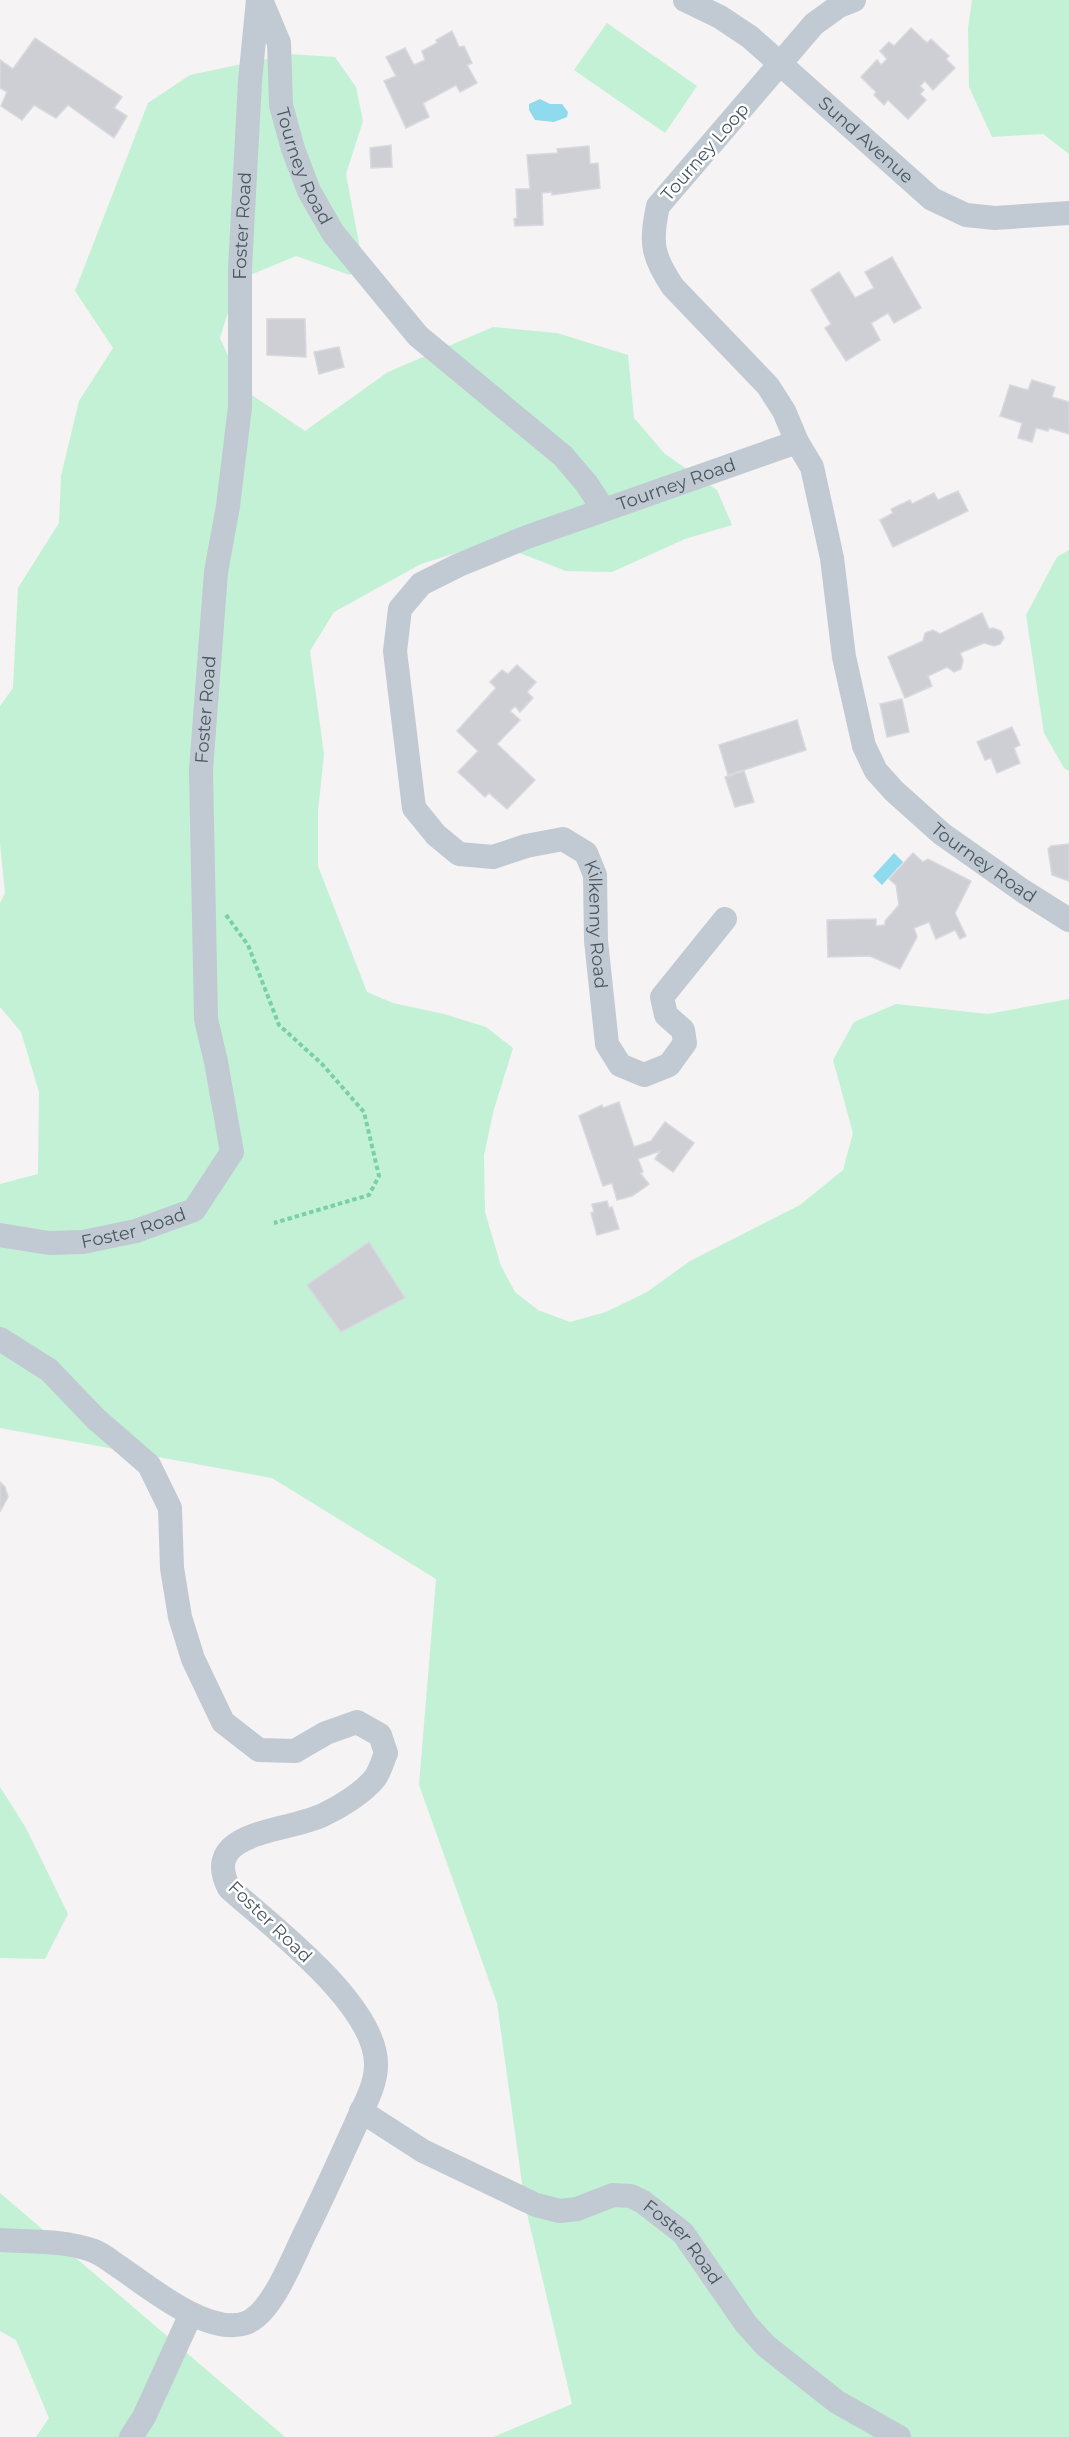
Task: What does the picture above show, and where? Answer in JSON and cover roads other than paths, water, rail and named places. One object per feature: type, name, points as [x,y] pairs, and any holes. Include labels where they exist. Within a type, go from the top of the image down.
[{"type":"street","name":"Tourney Road","points":[[260,0],[279,43],[281,105],[293,149],[309,191],[333,233],[418,336],[563,456],[586,483],[604,510],[797,442],[812,466],[832,558],[846,669],[864,746],[876,771],[894,791],[942,834],[1069,920]]},
{"type":"street","name":"Foster Road","points":[[0,1235],[49,1243],[83,1242],[136,1231],[194,1210],[232,1152],[206,1019],[201,770],[216,572],[228,506],[240,407],[240,269],[250,81],[260,0]]},
{"type":"street","name":"Sund Avenue","points":[[685,0],[720,17],[750,37],[932,199],[966,215],[995,218],[1069,213]]},
{"type":"street","name":"Tourney Loop","points":[[797,442],[784,411],[768,386],[673,286],[661,270],[653,249],[654,224],[658,206],[814,24],[839,6],[854,0]]},
{"type":"street","name":"Kilkenny Road","points":[[604,510],[527,537],[459,565],[421,584],[400,609],[395,651],[414,808],[435,835],[459,854],[493,857],[526,846],[563,839],[586,854],[595,875],[596,940],[607,1044],[620,1065],[644,1076],[669,1065],[686,1043],[683,1030],[666,1015],[663,997],[725,919]]},
{"type":"street","name":"Foster Road","points":[[0,1339],[50,1370],[96,1419],[149,1465],[170,1508],[172,1568],[180,1617],[193,1659],[223,1722],[259,1750],[295,1751],[326,1733],[357,1722],[380,1735],[386,1753],[376,1777],[360,1791],[322,1815],[290,1827],[255,1834],[232,1845],[222,1862],[222,1874],[229,1888],[321,1971],[362,2021],[371,2042],[376,2065],[373,2082],[326,2191],[266,2309],[246,2323],[220,2325],[191,2314],[97,2252],[73,2244],[0,2240]]},
{"type":"street","name":"Foster Road","points":[[361,2111],[423,2151],[536,2205],[560,2211],[577,2209],[613,2195],[631,2196],[643,2202],[683,2233],[746,2324],[766,2346],[837,2402],[899,2437]]},
{"type":"street","points":[[131,2437],[144,2417],[191,2314]]},
{"type":"water","points":[[540,99],[550,104],[562,104],[568,112],[567,117],[554,122],[535,120],[529,110],[529,104]]},
{"type":"water","points":[[894,853],[903,862],[882,885],[873,876]]}]
